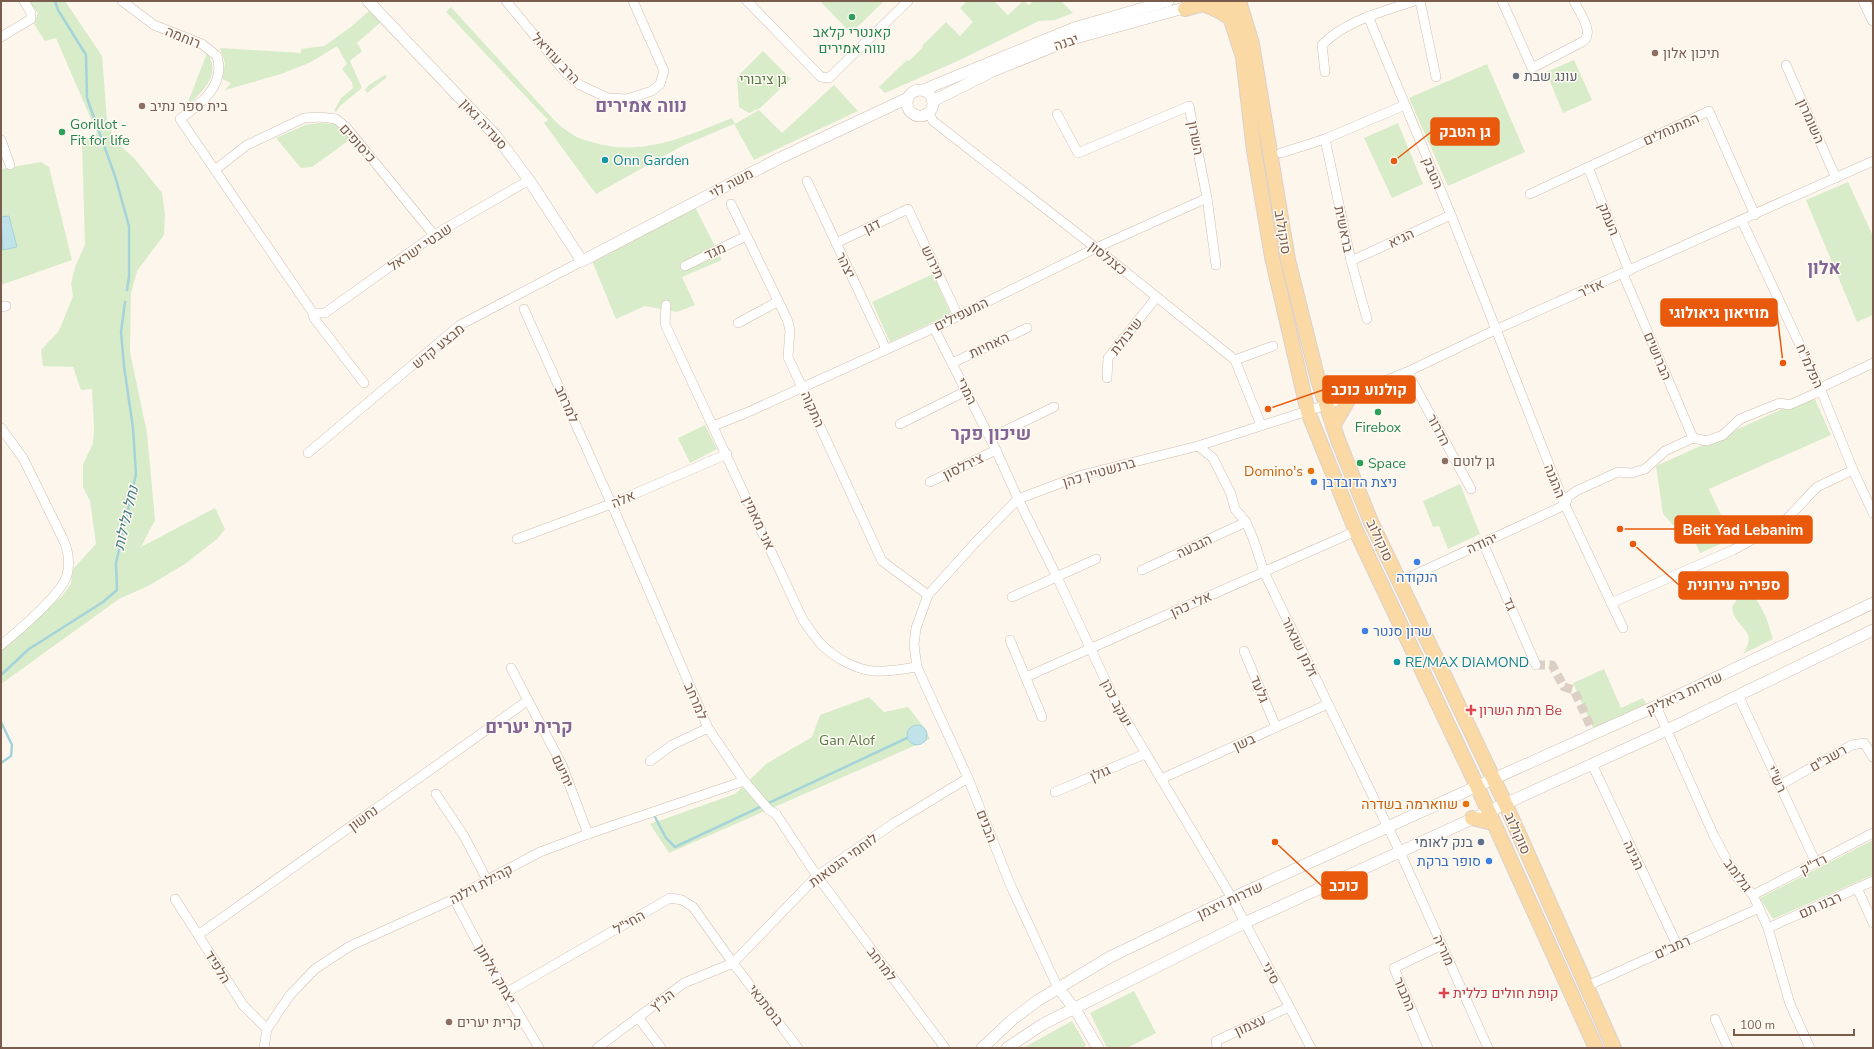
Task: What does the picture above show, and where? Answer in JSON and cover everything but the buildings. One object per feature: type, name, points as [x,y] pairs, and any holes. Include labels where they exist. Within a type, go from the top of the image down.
[{"type":"main road","name":"סוקולוב","points":[[1226,1],[1241,8],[1253,51],[1288,260],[1318,380],[1333,426],[1371,522],[1494,778],[1614,1048]]},
{"type":"main road","points":[[1185,9],[1203,4],[1220,11],[1241,8]]},
{"type":"main road","name":"סוקולוב","points":[[1241,8],[1243,57],[1254,150],[1272,257],[1308,412],[1356,531],[1477,786],[1596,1048]]},
{"type":"main road","points":[[1333,426],[1351,395]]},
{"type":"main road","points":[[1472,818],[1491,817]]},
{"type":"street","points":[[1,37],[31,19],[31,13],[24,1]]},
{"type":"street","name":"רוחמה","points":[[122,1],[154,26],[202,44],[217,56],[220,68],[210,93],[203,103],[180,119],[216,169]]},
{"type":"street","name":"סעדיה גאון","points":[[369,1],[496,136],[529,180],[582,261]]},
{"type":"street","name":"הרב עוזיאל","points":[[506,1],[564,71],[580,85],[595,94],[608,98],[627,99],[652,91],[660,84],[664,71],[633,1]]},
{"type":"street","points":[[747,1],[821,77],[829,78],[908,1]]},
{"type":"street","points":[[913,113],[908,106],[908,98],[914,91],[923,90],[1074,28],[1168,1]]},
{"type":"street","name":"יבנה","points":[[934,101],[993,70],[1072,39],[1185,9],[1206,1]]},
{"type":"street","points":[[1325,72],[1322,45],[1333,34],[1368,16],[1414,1]]},
{"type":"street","points":[[1420,1],[1436,78]]},
{"type":"street","points":[[1502,1],[1532,68],[1587,38],[1586,27],[1574,1]]},
{"type":"street","points":[[1864,1],[1873,20]]},
{"type":"street","name":"הטבק","points":[[1368,16],[1451,215],[1495,330]]},
{"type":"street","name":"השומרון","points":[[1786,65],[1836,178]]},
{"type":"street","points":[[883,109],[913,113],[921,116],[929,113],[932,109],[934,101],[930,94],[923,90]]},
{"type":"street","name":"משה לוי","points":[[582,261],[780,158],[908,98]]},
{"type":"street","points":[[1281,153],[1325,139],[1405,105]]},
{"type":"street","name":"השרון","points":[[1058,114],[1078,153],[1189,106],[1207,198],[1216,265]]},
{"type":"street","name":"המתנחלים","points":[[1530,194],[1709,112],[1755,215]]},
{"type":"street","name":"כצנלסון","points":[[929,113],[932,121],[1096,248],[1156,298],[1235,360],[1262,425]]},
{"type":"street","name":"כיסופים","points":[[216,169],[248,145],[304,118],[320,117],[336,119],[346,127],[434,235]]},
{"type":"street","name":"בראשית","points":[[1325,139],[1350,261],[1367,319]]},
{"type":"street","points":[[1,140],[10,165]]},
{"type":"street","name":"אז\"ר","points":[[1308,412],[1407,372],[1495,330],[1626,273],[1873,161]]},
{"type":"street","name":"העמק","points":[[1588,167],[1626,273]]},
{"type":"street","points":[[216,169],[313,313],[314,318],[364,383]]},
{"type":"street","name":"שבטי ישראל","points":[[313,313],[325,313],[434,235],[529,180]]},
{"type":"street","name":"יצהר","points":[[807,181],[886,350]]},
{"type":"street","name":"המעפילים","points":[[713,426],[934,328],[1096,248],[1207,198]]},
{"type":"street","name":"התקוה","points":[[731,204],[777,302],[787,319],[790,330],[788,357],[803,386],[882,561],[928,595]]},
{"type":"street","name":"דגן","points":[[836,243],[908,209]]},
{"type":"street","name":"תירוש","points":[[908,209],[958,316]]},
{"type":"street","name":"הגיא","points":[[1350,261],[1451,215]]},
{"type":"street","name":"הפלמ\"ח","points":[[1742,220],[1820,390],[1852,470],[1873,513]]},
{"type":"street","name":"מגד","points":[[685,266],[746,236]]},
{"type":"street","name":"מבצע קדש","points":[[308,453],[460,325],[582,261]]},
{"type":"street","name":"הברושים","points":[[1626,273],[1693,438]]},
{"type":"street","name":"שיבולת","points":[[1107,378],[1108,358],[1156,298]]},
{"type":"street","points":[[738,323],[777,302]]},
{"type":"street","name":"אני מאמין","points":[[666,305],[665,324],[727,454],[803,620],[822,645],[838,658],[871,671],[893,671],[917,667]]},
{"type":"street","name":"למרחב","points":[[524,309],[611,504],[708,728],[744,782],[769,810],[776,814],[817,876],[945,1048]]},
{"type":"street","name":"המרי","points":[[934,328],[996,450],[1018,499]]},
{"type":"street","name":"האחיות","points":[[952,363],[1027,328]]},
{"type":"street","name":"ההגנה","points":[[1495,330],[1565,505],[1623,628]]},
{"type":"street","points":[[1235,360],[1273,346]]},
{"type":"street","points":[[1565,505],[1568,497],[1576,490],[1618,472],[1632,473],[1644,469],[1665,451],[1693,438],[1707,441],[1723,435],[1740,419],[1780,403],[1789,405],[1873,363]]},
{"type":"street","name":"הדרור","points":[[1407,372],[1471,489]]},
{"type":"street","points":[[900,424],[966,391]]},
{"type":"street","name":"צירלסון","points":[[990,438],[1054,407]]},
{"type":"street","name":"ברנשטיין כהן","points":[[928,595],[974,544],[1018,499],[1082,475],[1198,446],[1308,412]]},
{"type":"street","points":[[1,428],[23,458],[46,504],[66,546],[68,563],[67,576],[60,589],[1,645]]},
{"type":"street","name":"זלמן שנאור","points":[[1198,446],[1213,458],[1231,494],[1235,509],[1246,522],[1264,572],[1400,852]]},
{"type":"street","name":"צירלסון","points":[[930,482],[996,450]]},
{"type":"street","name":"אלה","points":[[518,538],[611,504],[727,454]]},
{"type":"street","points":[[1611,603],[1733,550],[1784,523],[1818,487],[1852,470]]},
{"type":"street","name":"יעקב כהן","points":[[1018,499],[1057,577],[1117,705],[1232,898]]},
{"type":"street","name":"יהודה","points":[[1399,582],[1565,505]]},
{"type":"street","name":"הגבעה","points":[[1142,570],[1246,522]]},
{"type":"street","name":"אלי כהן","points":[[1026,677],[1356,531]]},
{"type":"street","name":"גד","points":[[1483,543],[1536,665]]},
{"type":"street","points":[[1012,597],[1096,559]]},
{"type":"street","name":"הבנים","points":[[928,595],[916,628],[914,645],[917,667],[968,778],[1010,884],[1058,988],[1074,1009],[1098,1048]]},
{"type":"street","name":"שדרות ביאליק","points":[[1494,778],[1656,706],[1873,603]]},
{"type":"street","name":"שדרות ביאליק","points":[[1505,803],[1667,730],[1873,630]]},
{"type":"street","points":[[1010,640],[1042,717]]},
{"type":"street","name":"גלעד","points":[[1244,652],[1276,727]]},
{"type":"street","name":"יחיעם","points":[[511,668],[562,765],[588,834]]},
{"type":"street","name":"רש\"י","points":[[1738,695],[1816,863]]},
{"type":"street","name":"נחשון","points":[[198,935],[528,701]]},
{"type":"street","name":"בשן","points":[[1161,780],[1328,704]]},
{"type":"street","name":"גולומב","points":[[1656,706],[1724,857],[1735,875],[1753,894],[1768,928],[1790,1004],[1810,1048]]},
{"type":"street","points":[[650,761],[672,745],[708,728]]},
{"type":"street","name":"רשב\"ם","points":[[1780,785],[1852,745],[1864,743],[1873,757]]},
{"type":"street","name":"גולן","points":[[1055,792],[1145,754]]},
{"type":"street","name":"הגינה","points":[[1592,764],[1677,945]]},
{"type":"street","name":"לוחמי הגטאות","points":[[733,963],[817,876],[894,823],[968,778]]},
{"type":"street","name":"שדרות ויצמן","points":[[982,1048],[1012,1020],[1058,988],[1110,957],[1232,898],[1494,778]]},
{"type":"street","name":"קהילת וילנה","points":[[264,1048],[267,1029],[290,995],[315,969],[350,946],[454,899],[540,852],[588,834],[744,782]]},
{"type":"street","points":[[436,794],[464,836],[487,880]]},
{"type":"street","points":[[1491,817],[1505,803]]},
{"type":"street","name":"שדרות ויצמן","points":[[1007,1048],[1043,1024],[1142,973],[1244,923],[1472,818]]},
{"type":"street","name":"רד\"ק","points":[[1753,894],[1873,833]]},
{"type":"street","name":"מוריה","points":[[1400,852],[1488,1048]]},
{"type":"street","name":"רבנו תם","points":[[1768,928],[1873,881]]},
{"type":"street","points":[[1857,888],[1873,923]]},
{"type":"street","name":"החי\"ל","points":[[507,992],[670,898],[682,900],[693,906],[733,963]]},
{"type":"street","name":"סיני","points":[[1232,898],[1311,1048]]},
{"type":"street","name":"הלפיד","points":[[175,899],[242,1005],[267,1029]]},
{"type":"street","name":"יצחק אלחנן","points":[[454,899],[485,957],[539,1048]]},
{"type":"street","name":"רמב\"ם","points":[[1586,986],[1759,908]]},
{"type":"street","name":"התבור","points":[[1428,1048],[1394,968],[1442,945]]},
{"type":"street","name":"הנ\"ץ","points":[[597,1048],[684,983],[733,963]]},
{"type":"street","name":"בוסתנאי","points":[[733,963],[798,1048]]},
{"type":"street","name":"עצמון","points":[[1217,1048],[1216,1042],[1289,1007]]},
{"type":"street","points":[[638,1017],[661,1048]]},
{"type":"street","points":[[1715,1019],[1728,1048]]},
{"type":"green space","points":[[29,1],[65,1],[102,56],[107,120],[114,140],[134,158],[162,193],[165,215],[164,235],[137,271],[131,293],[130,352],[147,433],[155,520],[141,547],[215,508],[225,529],[217,539],[185,564],[148,586],[119,599],[1,684],[1,650],[62,596],[71,584],[73,569],[96,544],[90,501],[83,487],[83,465],[93,443],[94,428],[92,389],[81,390],[73,367],[43,366],[41,350],[59,331],[73,296],[71,284],[75,267],[85,245],[82,142],[97,133],[56,38],[45,41],[34,24],[38,13]]},
{"type":"green space","name":"קאנטרי קלאב נווה אמירים","points":[[820,1],[884,1],[851,33]]},
{"type":"green space","points":[[967,1],[994,1],[1008,15],[1023,1],[1029,5],[1034,1],[1061,1],[1073,13],[1055,20],[1039,21],[960,60],[885,93],[879,87],[907,60],[909,61],[946,22],[960,36],[973,22],[960,8]]},
{"type":"green space","points":[[451,7],[555,121],[563,128],[581,139],[592,142],[628,148],[663,143],[698,132],[732,118],[735,124],[759,110],[782,133],[834,85],[858,111],[754,160],[734,124],[682,146],[596,194],[544,123],[548,120],[446,12]]},
{"type":"green space","points":[[370,10],[381,22],[357,43],[362,51],[350,61],[362,88],[340,106],[336,112],[334,111],[341,98],[353,88],[352,82],[342,69],[347,64],[337,46],[311,62],[281,74],[225,90],[231,83],[222,79],[225,63],[220,48],[301,53],[301,49],[324,46],[351,27]]},
{"type":"green space","name":"גן ציבורי","points":[[763,51],[791,79],[760,108],[749,113],[739,107],[737,77]]},
{"type":"green space","points":[[207,53],[213,69],[211,77],[202,91],[185,110]]},
{"type":"green space","points":[[1574,60],[1592,100],[1563,113],[1546,72]]},
{"type":"green space","points":[[1487,64],[1525,152],[1448,186],[1409,98]]},
{"type":"green space","points":[[385,75],[387,77],[367,93],[365,90],[369,85]]},
{"type":"green space","points":[[319,123],[339,124],[352,138],[312,167],[301,168],[276,138],[305,125]]},
{"type":"green space","points":[[1398,123],[1423,184],[1392,198],[1364,138]]},
{"type":"green space","points":[[41,162],[49,167],[72,260],[1,285],[1,169]]},
{"type":"green space","points":[[1848,182],[1873,236],[1873,315],[1857,322],[1806,200]]},
{"type":"green space","points":[[695,207],[722,260],[682,277],[695,305],[677,312],[645,306],[616,319],[592,261]]},
{"type":"green space","points":[[933,274],[951,314],[890,342],[872,302]]},
{"type":"green space","points":[[1813,395],[1831,435],[1709,489],[1732,539],[1700,553],[1686,521],[1673,525],[1663,514],[1656,466]]},
{"type":"green space","points":[[705,425],[717,449],[690,463],[678,438]]},
{"type":"green space","points":[[1460,484],[1480,534],[1448,549],[1439,526],[1433,527],[1423,501]]},
{"type":"green space","points":[[1751,589],[1766,617],[1773,639],[1743,654],[1749,639],[1748,634],[1734,615],[1732,607],[1737,599],[1750,593]]},
{"type":"green space","points":[[1604,669],[1621,708],[1643,698],[1647,706],[1594,730],[1573,683]]},
{"type":"green space","name":"Gan Alof","points":[[869,697],[884,712],[908,707],[926,730],[930,739],[669,853],[650,824],[735,794],[766,764],[812,737],[820,715]]},
{"type":"green space","points":[[1873,840],[1873,875],[1773,919],[1760,898]]},
{"type":"green space","points":[[1134,991],[1156,1033],[1127,1048],[1107,1048],[1090,1013]]},
{"type":"green space","points":[[1072,1021],[1086,1045],[1083,1048],[1023,1048]]},
{"type":"water","points":[[9,216],[17,247],[3,250],[1,217]]},
{"type":"water","points":[[917,725],[924,728],[927,735],[924,742],[917,745],[910,742],[907,735],[910,728]]},
{"type":"waterway","name":"נחל גלילות","points":[[55,1],[58,10],[86,55],[87,98],[115,176],[129,226],[129,277],[127,290]]},
{"type":"waterway","name":"נחל גלילות","points":[[1,675],[29,649],[103,602],[117,590],[116,563],[136,474],[133,428],[124,366],[121,332],[125,302]]},
{"type":"waterway","name":"נחל גלילות","points":[[1,722],[12,745],[11,756],[1,763]]},
{"type":"waterway","points":[[654,815],[666,838],[675,847],[907,738]]},
{"type":"tunnel","points":[[1536,665],[1552,665],[1564,687],[1574,690],[1594,734]]},
{"type":"place","name":"קאנטרי קלאב נווה אמירים","points":[[852,17]]},
{"type":"place","name":"תיכון אלון","points":[[1655,53]]},
{"type":"place","name":"עונג שבת","points":[[1516,76]]},
{"type":"place","name":"בית ספר נתיב","points":[[142,106]]},
{"type":"place","name":"Gorillot - Fit for life","points":[[62,132]]},
{"type":"place","name":"Onn Garden","points":[[605,160]]},
{"type":"place","name":"גן הטבק","points":[[1394,161]]},
{"type":"place","name":"מוזיאון גיאולוגי","points":[[1783,363]]},
{"type":"place","name":"קולנוע כוכב","points":[[1268,409]]},
{"type":"place","name":"Firebox","points":[[1378,412]]},
{"type":"place","name":"גן לוטם","points":[[1445,461]]},
{"type":"place","name":"Space","points":[[1360,463]]},
{"type":"place","name":"Domino's","points":[[1311,471]]},
{"type":"place","name":"ניצת הדובדבן","points":[[1314,482]]},
{"type":"place","name":"Beit Yad Lebanim","points":[[1620,529]]},
{"type":"place","name":"ספריה עירונית","points":[[1633,544]]},
{"type":"place","name":"הנקודה","points":[[1417,562]]},
{"type":"place","name":"שרון סנטר","points":[[1365,631]]},
{"type":"place","name":"RE/MAX DIAMOND","points":[[1397,662]]},
{"type":"place","name":"רמת השרון Be","points":[[1471,710]]},
{"type":"place","name":"שווארמה בשדרה","points":[[1466,804]]},
{"type":"place","name":"כוכב","points":[[1275,842]]},
{"type":"place","name":"בנק לאומי","points":[[1481,842]]},
{"type":"place","name":"סופר ברקת","points":[[1489,861]]},
{"type":"place","name":"קופת חולים כללית","points":[[1444,993]]},
{"type":"place","name":"קרית יערים","points":[[449,1022]]},
{"type":"district","name":"נווה אמירים","points":[[641,106]]},
{"type":"district","name":"אלון","points":[[1824,268]]},
{"type":"district","name":"שיכון פקר","points":[[991,434]]},
{"type":"district","name":"קרית יערים","points":[[529,727]]}]
